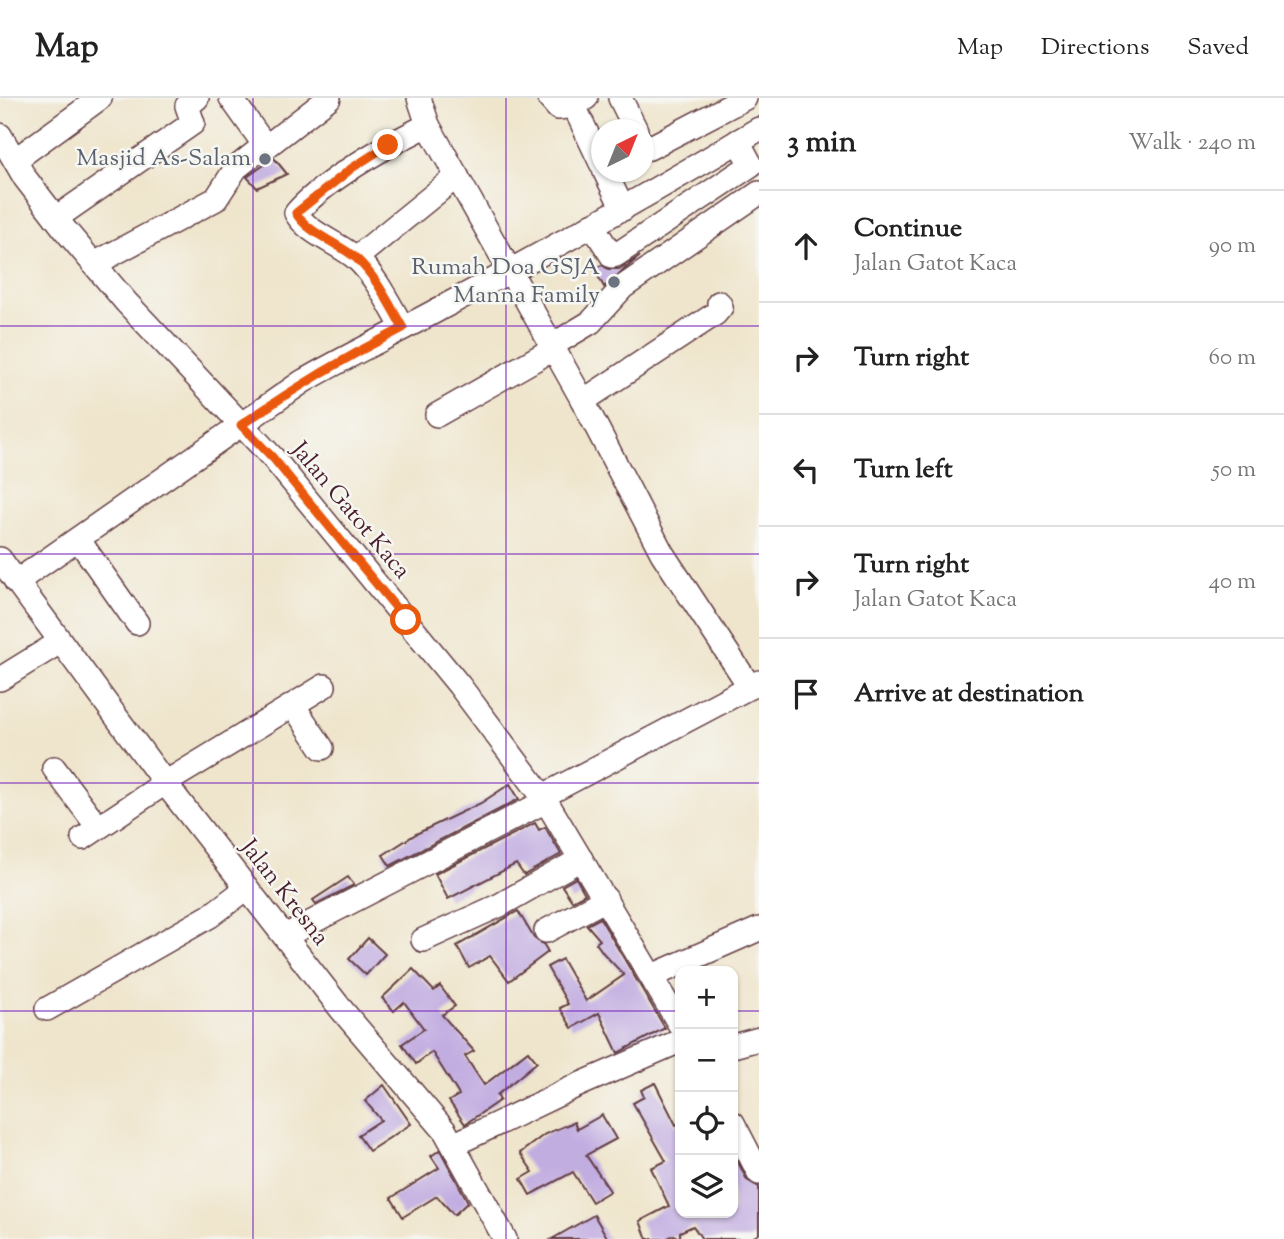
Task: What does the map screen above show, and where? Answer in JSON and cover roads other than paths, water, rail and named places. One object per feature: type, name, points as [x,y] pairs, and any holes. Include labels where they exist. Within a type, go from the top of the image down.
[{"type":"street","points":[[15,160],[100,98]]},
{"type":"street","points":[[56,218],[193,123],[187,106],[197,98]]},
{"type":"street","points":[[230,98],[265,145]]},
{"type":"street","points":[[94,264],[216,199],[236,168],[329,98]]},
{"type":"street","points":[[285,936],[755,685],[662,553],[583,401],[428,125],[419,98]]},
{"type":"street","points":[[549,98],[558,108],[580,102],[591,134]]},
{"type":"street","points":[[620,98],[630,119]]},
{"type":"street","points":[[654,145],[745,98]]},
{"type":"street","points":[[403,328],[374,279],[356,258],[297,216],[298,211],[352,168],[428,125]]},
{"type":"street","points":[[5,567],[78,538],[326,368],[623,209],[759,129]]},
{"type":"street","name":"Jalan Gatot Kaca","points":[[0,135],[56,218],[94,264],[241,425],[459,685],[544,798],[675,1017]]},
{"type":"street","points":[[593,225],[612,256],[616,255],[751,165],[738,141]]},
{"type":"street","points":[[356,258],[457,176]]},
{"type":"street","points":[[610,182],[623,209]]},
{"type":"street","points":[[438,415],[591,322],[623,287],[759,192]]},
{"type":"street","points":[[583,401],[715,314],[721,307],[719,303]]},
{"type":"street","points":[[78,538],[137,623]]},
{"type":"street","name":"Jalan Kresna","points":[[5,567],[164,783],[455,1144],[505,1239]]},
{"type":"street","points":[[0,679],[60,642]]},
{"type":"street","points":[[54,768],[91,832],[164,783],[324,687]]},
{"type":"street","points":[[293,705],[322,748]]},
{"type":"street","points":[[423,940],[500,905],[582,859]]},
{"type":"street","points":[[47,1009],[200,922],[247,888]]},
{"type":"street","points":[[546,931],[606,899]]},
{"type":"street","points":[[652,976],[759,929]]},
{"type":"street","points":[[738,1045],[759,1039]]},
{"type":"street","points":[[455,1144],[675,1043]]},
{"type":"street","points":[[738,1133],[759,1173]]},
{"type":"place","name":"Masjid As-Salam","points":[[265,159]]},
{"type":"place","name":"Rumah Doa GSJA Manna Family","points":[[614,282]]}]
